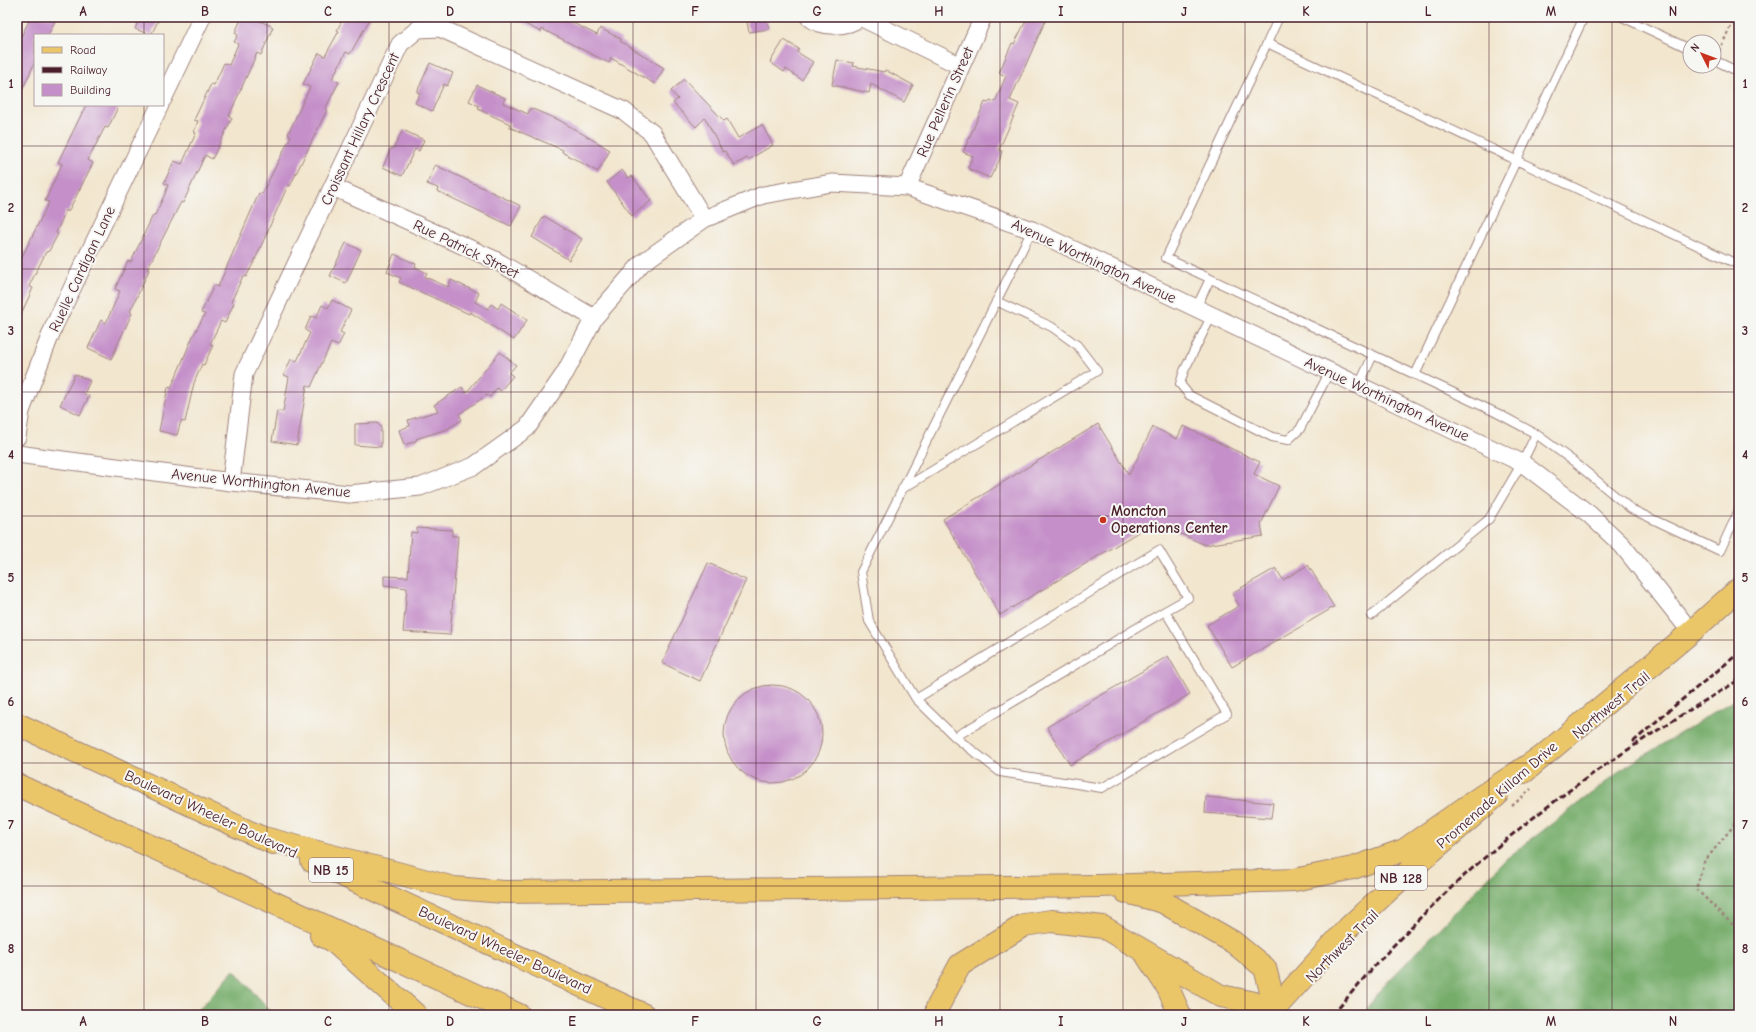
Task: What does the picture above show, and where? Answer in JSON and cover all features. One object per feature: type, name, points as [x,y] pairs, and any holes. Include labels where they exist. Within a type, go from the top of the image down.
[{"type":"main road","name":"Promenade Killam Drive","points":[[1272,1011],[1348,928],[1408,871],[1691,632],[1739,589]]},
{"type":"main road","name":"Boulevard Wheeler Boulevard","points":[[17,724],[644,1015]]},
{"type":"main road","points":[[260,837],[454,888],[504,892],[1099,886],[1294,880],[1353,868],[1404,850],[1479,798],[1538,760]]},
{"type":"main road","points":[[17,785],[519,1015]]},
{"type":"main road","points":[[72,810],[332,940],[416,1015]]},
{"type":"main road","points":[[936,1015],[937,1008],[960,965],[1024,925],[1051,921],[1103,927],[1222,996],[1272,1011],[1265,968],[1233,942],[1163,902],[1099,886]]},
{"type":"main road","points":[[1143,950],[1168,988],[1180,1015]]},
{"type":"street","points":[[164,97],[202,17]]},
{"type":"street","points":[[808,17],[818,23],[846,24],[854,23],[860,17],[960,66]]},
{"type":"street","name":"Rue Pellerin Street","points":[[907,186],[983,17]]},
{"type":"street","name":"Croissant Hillary Crescent","points":[[231,482],[244,374],[400,44],[418,29],[440,28],[624,111],[652,133],[704,219]]},
{"type":"street","name":"Ruelle Cardigan Lane","points":[[17,437],[21,412],[54,326],[160,106]]},
{"type":"street","name":"Avenue Worthington Avenue","points":[[17,454],[231,482],[349,494],[420,488],[474,466],[527,428],[565,374],[594,318],[642,263],[704,219],[763,195],[832,183],[907,186],[1032,230],[1522,463],[1589,514],[1622,545],[1691,632]]},
{"type":"street","name":"Rue Patrick Street","points":[[333,187],[495,260],[594,318]]},
{"type":"lane","points":[[1279,17],[1166,258],[1415,374],[1536,434],[1573,461],[1632,509],[1720,551],[1739,510]]},
{"type":"lane","points":[[1415,374],[1584,17]]},
{"type":"lane","points":[[1622,17],[1682,45]]},
{"type":"lane","points":[[1267,43],[1739,266]]},
{"type":"lane","points":[[1722,64],[1739,72]]},
{"type":"lane","points":[[1032,230],[861,572],[870,621],[916,699],[956,737],[1000,772],[1102,788],[1227,714],[1165,611]]},
{"type":"lane","points":[[1196,308],[1210,278]]},
{"type":"lane","points":[[902,489],[1097,370],[1077,345],[1052,327],[996,301]]},
{"type":"lane","points":[[1212,315],[1184,371],[1180,384],[1189,395],[1272,437],[1288,440],[1300,429],[1330,371]]},
{"type":"lane","points":[[1359,385],[1374,355]]},
{"type":"lane","points":[[1370,616],[1489,519],[1522,463],[1536,434]]},
{"type":"lane","points":[[916,699],[1159,550],[1188,598],[956,737]]},
{"type":"path","points":[[1722,44],[1735,17]]},
{"type":"path","points":[[1508,809],[1537,784]]},
{"type":"path","points":[[1739,819],[1704,862],[1696,889],[1733,926],[1739,928]]},
{"type":"green space","points":[[1739,697],[1739,1015],[1364,1015],[1378,992],[1506,859],[1627,766]]},
{"type":"green space","points":[[234,970],[274,1015],[194,1015]]},
{"type":"building","points":[[31,17],[57,17],[48,34],[34,34],[34,64],[17,101],[17,44]]},
{"type":"building","points":[[140,17],[160,17],[152,34],[135,29]]},
{"type":"building","points":[[247,17],[252,17],[273,27],[261,55],[257,53],[229,116],[232,118],[212,159],[205,155],[183,203],[181,202],[147,269],[149,270],[130,312],[132,313],[111,359],[88,348],[101,320],[106,323],[120,291],[115,289],[128,261],[131,262],[153,215],[155,215],[165,194],[168,185],[164,183],[174,161],[182,164],[196,133],[194,132],[198,121],[194,120],[211,84],[214,85],[224,63],[229,65],[238,44],[234,42],[238,35],[235,33],[241,19],[245,21]]},
{"type":"building","points":[[344,17],[371,17],[350,54],[346,52],[332,79],[339,82],[325,109],[327,110],[290,186],[288,185],[254,262],[246,277],[243,276],[231,302],[234,303],[225,323],[221,321],[210,344],[213,345],[204,365],[202,364],[194,383],[185,422],[181,421],[177,435],[159,431],[168,387],[171,388],[193,336],[205,314],[201,313],[214,285],[218,287],[259,193],[262,194],[291,136],[288,134],[310,87],[303,84],[319,53],[325,56],[339,31],[337,30]]},
{"type":"building","points":[[511,17],[569,17],[567,20],[597,35],[600,28],[621,39],[620,41],[664,68],[655,84],[611,58],[609,63],[542,29],[541,32]]},
{"type":"building","points":[[746,17],[766,17],[769,29],[749,32]]},
{"type":"building","points":[[1028,17],[1047,17],[1010,100],[1019,104],[999,150],[1002,151],[1000,159],[990,178],[969,169],[968,167],[973,156],[963,152],[985,102],[988,103],[990,100],[995,102],[1006,76],[999,73],[1012,43],[1014,44]]},
{"type":"building","points":[[784,40],[799,49],[797,52],[813,62],[802,80],[786,69],[784,72],[770,62]]},
{"type":"building","points":[[837,60],[854,63],[853,66],[884,72],[885,70],[913,85],[904,102],[871,84],[869,93],[832,85]]},
{"type":"building","points":[[430,63],[453,73],[447,86],[444,84],[432,111],[415,103],[420,93],[417,92]]},
{"type":"building","points":[[684,79],[724,121],[727,119],[738,138],[762,125],[773,145],[748,160],[747,158],[734,165],[725,151],[723,152],[705,118],[696,127],[673,103],[678,99],[671,91]]},
{"type":"building","points":[[477,85],[505,98],[503,103],[528,114],[530,108],[559,120],[610,150],[598,172],[562,152],[563,150],[509,127],[510,124],[478,109],[479,106],[469,101]]},
{"type":"building","points":[[86,106],[119,106],[108,128],[105,127],[88,160],[93,163],[68,212],[66,210],[56,233],[58,234],[49,251],[46,252],[29,286],[33,288],[17,323],[17,267],[49,202],[45,201],[62,164],[58,162]]},
{"type":"building","points":[[403,130],[424,140],[419,151],[415,149],[402,176],[383,167],[391,148],[393,149]]},
{"type":"building","points":[[435,165],[521,206],[511,226],[437,191],[438,188],[427,184]]},
{"type":"building","points":[[622,170],[628,178],[632,176],[651,201],[632,216],[607,182]]},
{"type":"building","points":[[544,216],[582,239],[569,260],[532,237]]},
{"type":"building","points":[[346,243],[361,250],[346,283],[330,276]]},
{"type":"building","points":[[394,254],[416,264],[415,267],[427,273],[425,277],[448,287],[451,280],[479,293],[475,302],[488,309],[491,304],[498,309],[501,303],[527,320],[514,340],[470,312],[469,314],[399,282],[401,278],[387,272]]},
{"type":"building","points":[[332,300],[351,310],[340,332],[344,334],[338,346],[331,343],[311,387],[307,385],[297,445],[272,441],[277,411],[283,412],[289,377],[284,375],[291,359],[297,361],[310,333],[305,330],[311,316],[316,318],[322,305],[328,308]]},
{"type":"building","points":[[500,352],[516,365],[509,373],[513,376],[500,391],[497,388],[490,397],[487,395],[459,414],[462,420],[447,429],[416,439],[416,441],[404,445],[399,430],[410,426],[408,420],[438,411],[434,405],[462,387],[466,393]]},
{"type":"building","points":[[75,374],[90,381],[84,394],[89,396],[80,415],[60,405]]},
{"type":"building","points":[[377,423],[381,427],[381,447],[355,445],[355,424]]},
{"type":"building","name":"Moncton Operations Center","points":[[1098,424],[1129,475],[1153,427],[1177,439],[1183,426],[1260,462],[1254,474],[1279,486],[1261,524],[1263,536],[1205,545],[1155,522],[1000,615],[943,519]]},
{"type":"building","points":[[417,528],[452,530],[452,536],[458,536],[450,635],[403,632],[407,588],[384,585],[384,576],[408,577],[411,532],[417,533]]},
{"type":"building","points":[[708,563],[746,580],[700,681],[662,663]]},
{"type":"building","points":[[1308,565],[1334,607],[1232,667],[1207,625],[1239,606],[1232,593],[1276,568],[1283,580]]},
{"type":"building","points":[[1168,656],[1190,694],[1070,765],[1047,727]]},
{"type":"building","points":[[773,685],[792,689],[808,699],[818,715],[822,734],[818,753],[808,769],[792,779],[773,783],[754,779],[738,769],[728,753],[724,734],[728,715],[738,699],[754,689]]},
{"type":"building","points":[[1206,797],[1273,803],[1271,818],[1205,813]]},
{"type":"railway","points":[[1633,742],[1739,653]]},
{"type":"railway","points":[[1333,1015],[1373,968],[1416,922],[1460,879],[1507,839],[1562,796],[1620,755],[1739,680]]},
{"type":"place","name":"Moncton Operations Center","points":[[1103,520]]}]
